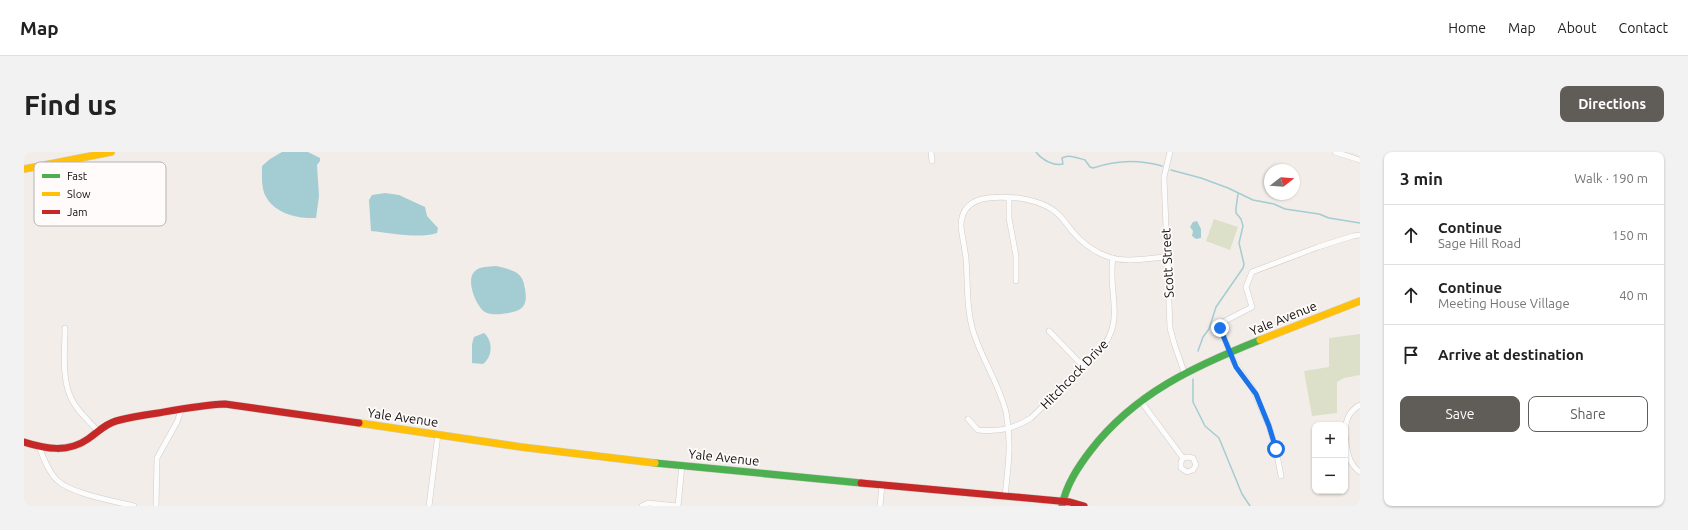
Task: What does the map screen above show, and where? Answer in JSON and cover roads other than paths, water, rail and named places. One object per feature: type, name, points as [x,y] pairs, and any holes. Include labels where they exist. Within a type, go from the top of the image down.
[{"type":"street","points":[[60,162],[111,152]]},
{"type":"street","points":[[931,152],[932,161]]},
{"type":"street","name":"Scott Street","points":[[1170,152],[1164,178],[1170,328],[1184,372]]},
{"type":"street","points":[[1335,152],[1360,160]]},
{"type":"street","points":[[24,169],[34,167]]},
{"type":"street","points":[[1006,497],[1010,462],[1009,429],[1001,393],[973,332],[968,305],[966,257],[961,224],[965,210],[974,202],[987,197],[1038,202],[1059,214],[1085,245],[1097,252],[1113,258],[1129,259],[1166,257]]},
{"type":"street","points":[[1008,198],[1009,218],[1016,256],[1016,280]]},
{"type":"street","points":[[1281,476],[1273,437],[1259,400],[1253,389],[1236,367],[1220,328],[1221,323],[1252,307],[1246,287],[1252,272],[1318,247],[1360,235]]},
{"type":"street","name":"Hitchcock Drive","points":[[968,419],[978,430],[993,431],[1009,429],[1031,418],[1084,367],[1108,341],[1114,326],[1115,309],[1112,267],[1113,258]]},
{"type":"street","name":"Yale Avenue","points":[[24,442],[39,447],[62,449],[77,446],[88,440],[104,426],[116,421],[182,408],[215,404],[236,404],[521,447],[1062,504],[1065,493],[1074,475],[1098,440],[1118,418],[1161,385],[1184,372],[1360,301]]},
{"type":"street","points":[[65,328],[67,385],[71,399],[98,431]]},
{"type":"street","points":[[1049,331],[1084,367]]},
{"type":"street","points":[[1140,400],[1183,458]]},
{"type":"street","points":[[1347,422],[1348,417],[1360,405]]},
{"type":"street","points":[[156,506],[157,458],[177,422],[182,408]]},
{"type":"street","points":[[429,506],[438,434]]},
{"type":"street","points":[[39,447],[49,469],[57,480],[69,489],[134,506]]},
{"type":"street","points":[[1348,449],[1352,465],[1360,472]]},
{"type":"street","points":[[642,506],[648,503],[678,506],[682,465]]},
{"type":"street","points":[[880,506],[882,486]]},
{"type":"street","points":[[1062,504],[1084,506]]},
{"type":"water","points":[[282,152],[308,152],[320,158],[317,165],[319,196],[316,218],[302,218],[288,214],[276,208],[266,197],[263,186],[262,166]]},
{"type":"water","points":[[385,193],[399,195],[425,207],[427,216],[438,228],[437,233],[413,236],[371,231],[369,200],[372,195]]},
{"type":"water","points":[[1197,221],[1201,229],[1201,238],[1196,239],[1192,236],[1193,231],[1190,227],[1193,222]]},
{"type":"water","points":[[496,266],[513,271],[523,280],[526,301],[521,309],[510,313],[495,314],[485,312],[478,304],[471,286],[472,275],[479,268]]},
{"type":"water","points":[[484,333],[489,340],[491,348],[489,357],[483,364],[472,363],[472,344],[474,337]]},
{"type":"waterway","points":[[1036,152],[1041,158],[1055,164],[1063,164],[1062,158],[1070,156],[1085,160],[1090,167],[1093,168],[1110,163],[1127,161],[1144,162],[1162,166]]},
{"type":"waterway","points":[[1171,170],[1201,178],[1228,188],[1253,200],[1274,204],[1285,209],[1319,214],[1329,218],[1360,223]]},
{"type":"waterway","points":[[1198,351],[1203,337],[1209,329],[1216,307],[1243,268],[1244,264],[1239,243],[1243,226],[1241,219],[1236,213],[1238,194]]},
{"type":"waterway","points":[[1193,379],[1193,402],[1205,426],[1219,438],[1242,494],[1250,506]]}]
